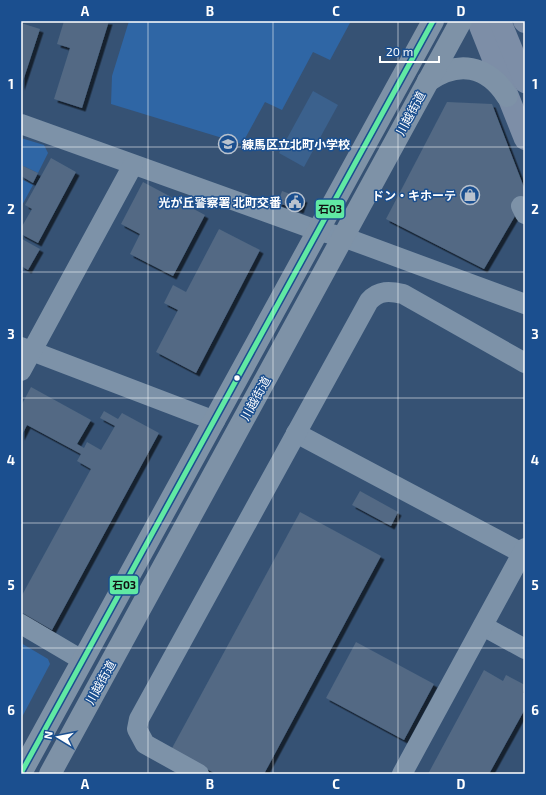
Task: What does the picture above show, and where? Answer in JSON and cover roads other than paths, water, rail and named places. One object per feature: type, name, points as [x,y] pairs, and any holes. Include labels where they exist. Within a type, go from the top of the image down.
[{"type":"highway","name":"川越街道","points":[[21,773],[433,21]]},
{"type":"highway","name":"川越街道","points":[[50,774],[344,237],[460,21]]},
{"type":"highway","points":[[428,81],[449,70],[478,70],[495,79],[507,96]]},
{"type":"main road","points":[[478,21],[525,139]]},
{"type":"main road","points":[[500,21],[525,82]]},
{"type":"main road","points":[[525,122],[525,132]]},
{"type":"street","points":[[21,124],[319,231],[344,237],[523,299]]},
{"type":"street","points":[[21,371],[26,349],[133,165]]},
{"type":"street","points":[[199,774],[145,744],[137,729],[139,719],[369,301],[374,295],[383,292],[403,294],[525,363]]},
{"type":"street","points":[[26,349],[215,421]]},
{"type":"street","points":[[296,433],[524,550],[402,774]]},
{"type":"street","points":[[21,624],[82,660]]},
{"type":"street","points":[[483,626],[525,649]]},
{"type":"place","name":"練馬区立北町小学校","points":[[228,144]]},
{"type":"place","name":"ドン・キホーテ","points":[[470,195]]},
{"type":"place","name":"光が丘警察署 北町交番","points":[[295,202]]}]
